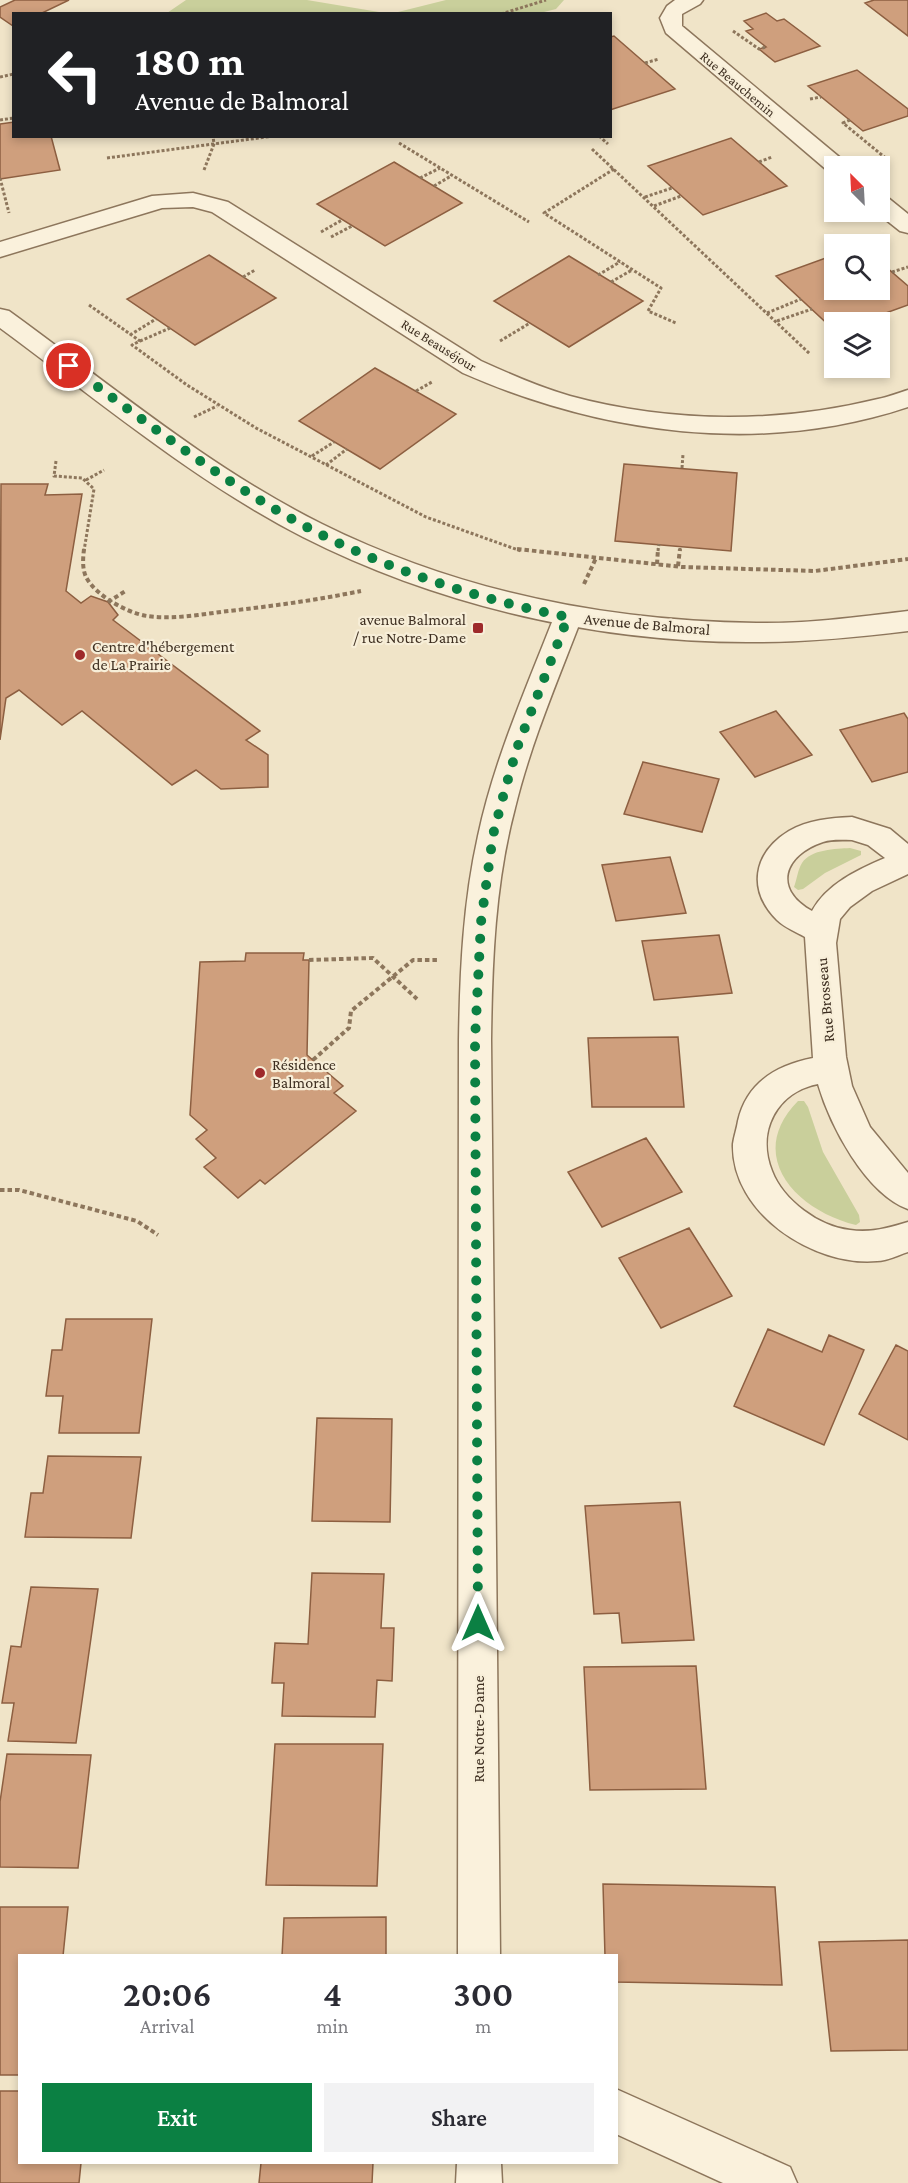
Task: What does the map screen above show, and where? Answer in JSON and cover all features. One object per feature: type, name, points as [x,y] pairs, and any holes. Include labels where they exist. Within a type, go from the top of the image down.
[{"type":"street","name":"Rue Beauchemin","points":[[693,0],[676,8],[670,15],[669,22],[673,29],[824,156]]},
{"type":"street","name":"Rue Beauséjour","points":[[0,250],[160,201],[202,200],[220,207],[472,367],[499,380],[573,405],[649,420],[739,425],[780,424],[822,419],[908,398]]},
{"type":"street","points":[[890,211],[908,226]]},
{"type":"street","name":"Avenue de Balmoral","points":[[0,316],[216,471],[310,529],[351,549],[418,576],[491,598],[568,617],[674,628],[751,631],[847,629],[908,621]]},
{"type":"street","name":"Rue Notre-Dame","points":[[479,1954],[476,980],[485,881],[493,835],[517,748],[568,617]]},
{"type":"street","points":[[844,829],[876,835],[885,840],[907,861],[874,877],[835,903],[825,916],[821,931],[793,917],[776,898],[771,873],[783,849],[810,834],[844,829]]},
{"type":"street","name":"Rue Brosseau","points":[[821,931],[831,1068],[848,1116],[866,1150],[879,1167],[908,1194]]},
{"type":"street","points":[[831,1068],[785,1080],[771,1090],[760,1105],[752,1124],[749,1145],[754,1168],[776,1207],[809,1232],[831,1242],[851,1247],[873,1248],[908,1237]]},
{"type":"street","points":[[618,2112],[774,2183]]},
{"type":"street","points":[[479,2164],[479,2183]]},
{"type":"path","points":[[507,12],[546,0]]},
{"type":"path","points":[[733,31],[759,50],[766,47]]},
{"type":"path","points":[[850,120],[843,123],[883,156]]},
{"type":"path","points":[[108,158],[259,138]]},
{"type":"path","points":[[601,138],[608,144]]},
{"type":"path","points":[[399,143],[529,222]]},
{"type":"path","points":[[592,150],[810,354]]},
{"type":"path","points":[[420,178],[440,168]]},
{"type":"path","points":[[614,169],[544,213],[661,288],[648,311],[676,323]]},
{"type":"path","points":[[434,186],[452,175]]},
{"type":"path","points":[[644,198],[672,188]]},
{"type":"path","points":[[654,206],[681,196]]},
{"type":"path","points":[[598,275],[620,262]]},
{"type":"path","points":[[892,272],[908,267]]},
{"type":"path","points":[[611,282],[632,270]]},
{"type":"path","points":[[767,313],[801,299]]},
{"type":"path","points":[[89,304],[140,341]]},
{"type":"path","points":[[777,321],[812,309]]},
{"type":"path","points":[[130,335],[156,319]]},
{"type":"path","points":[[170,328],[132,345],[218,406],[326,465],[426,517],[524,552],[678,566],[815,571],[908,559]]},
{"type":"path","points":[[312,456],[334,442]]},
{"type":"path","points":[[326,465],[347,449]]},
{"type":"path","points":[[56,461],[54,476],[86,480],[104,470]]},
{"type":"path","points":[[86,480],[94,489],[83,572],[87,579],[110,601],[136,614],[159,616],[201,614],[264,607],[366,590]]},
{"type":"path","points":[[657,564],[659,544]]},
{"type":"path","points":[[678,566],[680,546]]},
{"type":"path","points":[[583,586],[596,558]]},
{"type":"path","points":[[110,601],[127,590]]},
{"type":"path","points":[[309,960],[373,958],[417,999]]},
{"type":"path","points":[[312,1060],[349,1028],[351,1011],[413,960],[438,960]]},
{"type":"path","points":[[0,1190],[19,1190],[137,1221],[158,1234]]},
{"type":"green space","points":[[186,0],[307,0],[379,12],[168,12]]},
{"type":"green space","points":[[446,0],[564,0],[556,9],[544,12],[398,12]]},
{"type":"green space","points":[[850,848],[861,851],[861,855],[825,873],[803,889],[798,890],[794,887],[801,865],[806,858],[817,852]]},
{"type":"green space","points":[[798,1101],[804,1101],[808,1107],[823,1152],[859,1215],[860,1222],[856,1225],[834,1218],[797,1194],[785,1178],[777,1161],[776,1142],[783,1122]]},
{"type":"building","points":[[15,0],[69,0],[44,12],[12,12],[12,25],[0,17],[0,7]]},
{"type":"building","points":[[874,0],[908,0],[908,36],[865,3]]},
{"type":"building","points":[[766,13],[777,21],[784,19],[820,46],[775,62],[759,49],[766,47],[746,31],[753,29],[744,21]]},
{"type":"building","points":[[612,36],[614,36],[675,89],[612,109]]},
{"type":"building","points":[[857,70],[908,109],[908,116],[863,131],[808,86]]},
{"type":"building","points":[[12,122],[12,138],[52,138],[60,170],[0,179],[0,124]]},
{"type":"building","points":[[731,138],[787,186],[703,215],[648,166]]},
{"type":"building","points":[[394,162],[462,203],[385,246],[317,204]]},
{"type":"building","points":[[209,255],[276,298],[195,345],[127,299]]},
{"type":"building","points":[[569,256],[643,301],[569,347],[494,301]]},
{"type":"building","points":[[824,259],[824,300],[890,300],[890,270],[908,286],[908,305],[889,312],[824,312],[824,321],[776,276]]},
{"type":"building","points":[[375,368],[456,414],[380,469],[299,421]]},
{"type":"building","points":[[624,464],[737,473],[731,551],[615,541]]},
{"type":"building","name":"Centre d'hébergement de La Prairie","points":[[1,484],[48,484],[45,495],[82,494],[66,591],[81,603],[91,596],[108,602],[118,615],[113,620],[260,731],[246,740],[268,755],[268,787],[221,789],[196,770],[172,785],[82,711],[62,725],[19,690],[6,698],[0,740]]},
{"type":"building","points":[[776,711],[812,755],[755,777],[720,732]]},
{"type":"building","points":[[904,713],[908,719],[908,772],[872,782],[840,730]]},
{"type":"building","points":[[643,762],[719,779],[702,832],[624,814]]},
{"type":"building","points":[[670,857],[686,913],[616,921],[602,865]]},
{"type":"building","points":[[719,935],[732,993],[654,1000],[642,941]]},
{"type":"building","name":"Résidence Balmoral","points":[[246,953],[304,953],[303,960],[309,960],[307,1055],[343,1086],[334,1093],[356,1111],[265,1184],[260,1180],[238,1198],[204,1167],[216,1158],[196,1139],[207,1130],[190,1115],[200,962],[245,961]]},
{"type":"building","points":[[678,1037],[684,1107],[592,1107],[588,1038]]},
{"type":"building","points":[[646,1138],[682,1192],[602,1227],[568,1172]]},
{"type":"building","points":[[689,1228],[732,1296],[661,1328],[619,1258]]},
{"type":"building","points":[[66,1319],[152,1319],[139,1433],[59,1433],[63,1396],[46,1396],[52,1350],[62,1350]]},
{"type":"building","points":[[768,1329],[822,1352],[829,1335],[864,1350],[824,1445],[734,1406]]},
{"type":"building","points":[[896,1345],[908,1351],[908,1440],[859,1414]]},
{"type":"building","points":[[317,1418],[392,1419],[390,1522],[312,1521]]},
{"type":"building","points":[[48,1456],[141,1457],[131,1538],[25,1537],[31,1493],[43,1493]]},
{"type":"building","points":[[680,1502],[694,1640],[622,1643],[619,1613],[594,1614],[585,1506]]},
{"type":"building","points":[[312,1573],[384,1574],[381,1628],[394,1628],[392,1681],[377,1680],[375,1717],[282,1716],[284,1683],[272,1683],[275,1643],[308,1644]]},
{"type":"building","points":[[31,1587],[98,1589],[76,1743],[8,1741],[14,1703],[2,1703],[11,1646],[21,1647]]},
{"type":"building","points":[[696,1666],[706,1789],[590,1790],[584,1667]]},
{"type":"building","points":[[275,1744],[383,1744],[377,1886],[266,1885]]},
{"type":"building","points":[[7,1754],[91,1755],[78,1868],[0,1867],[0,1802]]},
{"type":"building","points":[[603,1884],[775,1887],[782,1985],[618,1982],[618,1954],[605,1954]]},
{"type":"building","points":[[0,1907],[68,1907],[63,1954],[18,1954],[18,2075],[0,2075]]},
{"type":"building","points":[[386,1917],[386,1954],[282,1954],[284,1918]]},
{"type":"building","points":[[908,1940],[908,2050],[831,2051],[819,1942]]},
{"type":"building","points":[[0,2091],[18,2091],[18,2164],[81,2164],[79,2183],[0,2183]]},
{"type":"building","points":[[261,2164],[373,2164],[372,2183],[259,2183]]},
{"type":"place","name":"avenue Balmoral / rue Notre-Dame","points":[[478,628]]},
{"type":"place","name":"Centre d'hébergement de La Prairie","points":[[80,655]]},
{"type":"place","name":"Résidence Balmoral","points":[[260,1073]]},
{"type":"route","points":[[69,366],[249,493],[279,512],[345,547],[452,587],[568,617],[517,748],[504,793],[493,835],[481,922],[476,980],[475,1040],[478,1623]]}]
